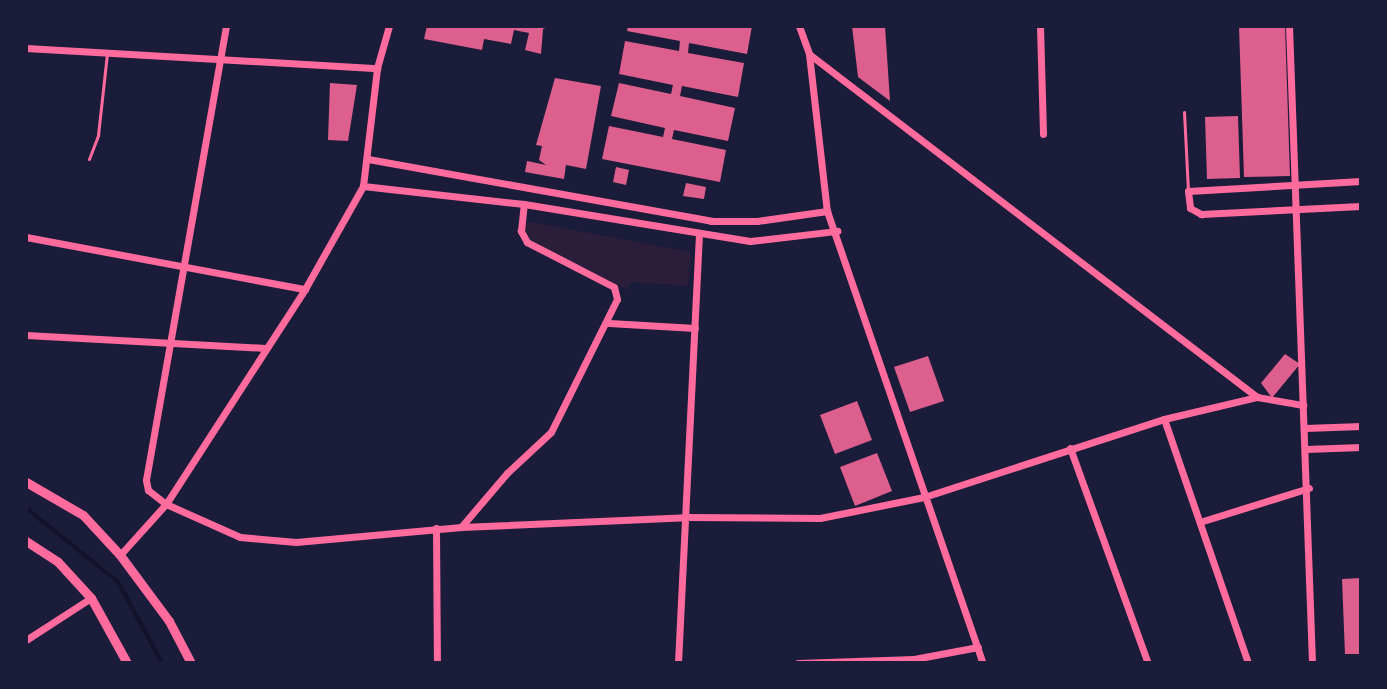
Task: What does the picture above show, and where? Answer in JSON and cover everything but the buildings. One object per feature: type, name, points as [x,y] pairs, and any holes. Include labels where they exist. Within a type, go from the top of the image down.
[{"type":"street","points":[[226,26],[173,344],[146,480],[148,490],[166,504],[240,537],[268,542],[436,528],[686,517],[820,518],[924,497],[1164,419],[1257,397],[1303,405]]},
{"type":"street","points":[[120,555],[166,504],[305,289],[363,186],[377,68],[389,26]]},
{"type":"street","points":[[799,26],[809,54],[827,211],[837,231],[924,497],[983,663]]},
{"type":"street","points":[[1040,26],[1043,134]]},
{"type":"street","points":[[1289,26],[1303,405],[1309,488],[1312,663]]},
{"type":"street","points":[[26,48],[377,68]]},
{"type":"street","points":[[809,54],[1257,397]]},
{"type":"street","points":[[368,159],[711,221],[757,221],[827,211]]},
{"type":"street","points":[[1361,181],[1188,191],[1194,214],[1361,206]]},
{"type":"street","points":[[363,186],[524,204],[750,241],[837,231]]},
{"type":"street","points":[[461,527],[551,432],[609,323],[617,292],[535,249],[521,231],[524,204]]},
{"type":"street","points":[[678,663],[699,234]]},
{"type":"street","points":[[26,237],[305,289]]},
{"type":"street","points":[[609,323],[695,328]]},
{"type":"street","points":[[26,335],[266,348]]},
{"type":"street","points":[[1164,419],[1203,521],[1248,663]]},
{"type":"street","points":[[1305,428],[1361,426]]},
{"type":"street","points":[[1306,449],[1361,447]]},
{"type":"street","points":[[1070,448],[1148,663]]},
{"type":"street","points":[[26,482],[83,515],[120,555],[169,621],[191,663]]},
{"type":"street","points":[[1203,521],[1309,488]]},
{"type":"street","points":[[436,528],[437,663]]},
{"type":"street","points":[[26,541],[58,562],[91,598],[127,663]]},
{"type":"street","points":[[26,640],[91,598]]},
{"type":"street","points":[[798,663],[914,659],[978,647]]},
{"type":"lane","points":[[89,159],[98,135],[107,53]]},
{"type":"lane","points":[[1184,112],[1188,191]]},
{"type":"shaded area","points":[[525,221],[691,252],[688,286],[632,282],[627,290],[538,248],[525,230]]},
{"type":"waterway","points":[[26,508],[118,582],[162,663]]}]
